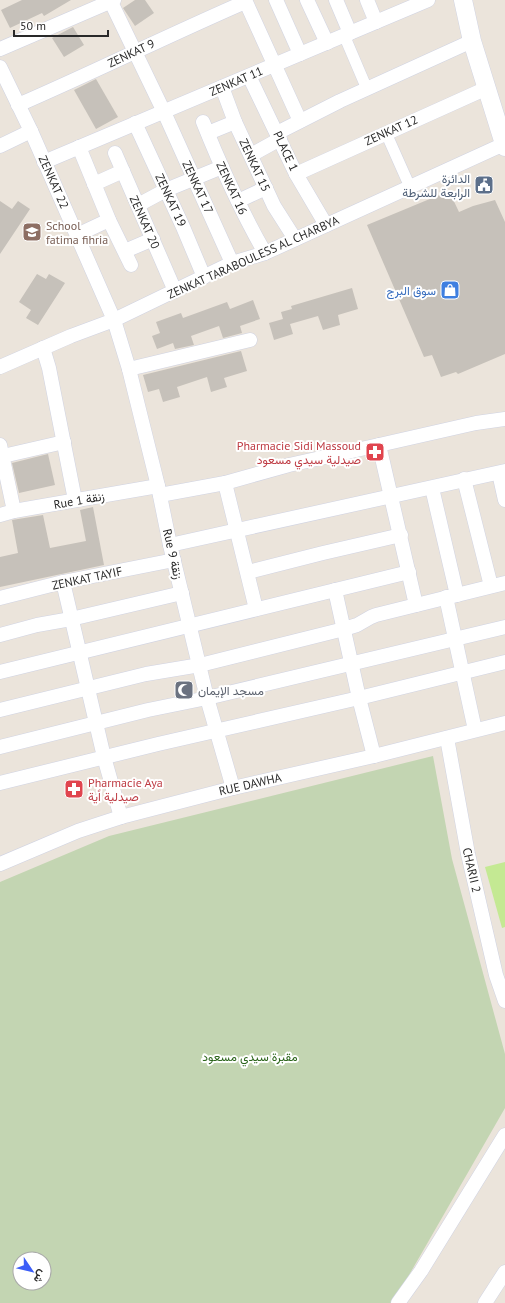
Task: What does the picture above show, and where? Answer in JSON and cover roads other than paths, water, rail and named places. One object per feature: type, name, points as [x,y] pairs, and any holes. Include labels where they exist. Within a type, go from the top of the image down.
[{"type":"street","points":[[0,49],[111,0]]},
{"type":"street","name":"ZENKAT 17","points":[[111,0],[164,112],[232,263]]},
{"type":"street","points":[[276,0],[300,54]]},
{"type":"street","points":[[307,0],[327,42]]},
{"type":"street","points":[[336,0],[367,89]]},
{"type":"street","points":[[367,0],[376,22]]},
{"type":"street","name":"ZENKAT 11","points":[[44,162],[376,22],[401,5],[428,0]]},
{"type":"street","points":[[463,0],[472,41],[505,146]]},
{"type":"street","name":"ZENKAT 9","points":[[18,105],[245,1],[300,121]]},
{"type":"street","points":[[250,154],[300,121],[472,41]]},
{"type":"street","name":"ZENKAT 22","points":[[0,67],[31,131],[114,320]]},
{"type":"street","name":"PLACE 1","points":[[249,76],[296,174],[326,225]]},
{"type":"street","name":"ZENKAT 15","points":[[222,87],[235,122],[274,206],[295,239]]},
{"type":"street","name":"ZENKAT 12","points":[[296,174],[386,132],[487,88]]},
{"type":"street","name":"ZENKAT 16","points":[[235,122],[205,128],[222,168],[265,253]]},
{"type":"street","name":"ZENKAT 19","points":[[136,123],[204,277]]},
{"type":"street","points":[[0,146],[31,131]]},
{"type":"street","points":[[386,132],[410,187]]},
{"type":"street","name":"ZENKAT TARABOULESS AL CHARBYA","points":[[0,367],[114,320],[232,263],[265,253],[410,187],[505,146]]},
{"type":"street","points":[[79,147],[109,220],[131,265]]},
{"type":"street","name":"ZENKAT 20","points":[[115,153],[175,290]]},
{"type":"street","points":[[138,205],[166,190],[222,168]]},
{"type":"street","points":[[94,184],[123,171]]},
{"type":"street","points":[[238,201],[266,188]]},
{"type":"street","points":[[77,235],[109,220]]},
{"type":"street","points":[[125,252],[153,239]]},
{"type":"street","name":"Rue 9 زنقة","points":[[114,320],[129,369],[207,698],[233,788]]},
{"type":"street","points":[[129,369],[250,340]]},
{"type":"street","points":[[44,348],[75,500]]},
{"type":"street","name":"Rue 1 زنقة","points":[[0,515],[75,500],[225,483],[289,465],[476,423],[505,419]]},
{"type":"street","points":[[14,511],[1,450],[64,442]]},
{"type":"street","points":[[379,445],[416,605]]},
{"type":"street","points":[[170,545],[502,472],[505,500]]},
{"type":"street","points":[[464,480],[491,586]]},
{"type":"street","points":[[225,483],[256,609]]},
{"type":"street","points":[[432,488],[452,596],[455,639],[475,730]]},
{"type":"street","points":[[248,572],[401,535]]},
{"type":"street","name":"ZENKAT TAYIF","points":[[0,598],[63,582],[174,560]]},
{"type":"street","points":[[0,672],[409,572]]},
{"type":"street","points":[[63,582],[87,688],[120,817]]},
{"type":"street","points":[[0,710],[146,674],[200,665],[344,629],[357,625],[371,617],[505,583]]},
{"type":"street","points":[[335,590],[351,664],[374,756]]},
{"type":"street","points":[[0,635],[37,625],[71,619],[182,593]]},
{"type":"street","points":[[0,747],[148,710],[207,698],[505,627]]},
{"type":"street","points":[[0,783],[505,662]]},
{"type":"street","name":"RUE DAWHA","points":[[0,864],[78,831],[120,817],[233,788],[374,756],[505,723]]},
{"type":"street","name":"CHARII 2","points":[[447,738],[468,854],[501,974],[505,1001]]},
{"type":"street","points":[[398,1303],[421,1271],[505,1135]]},
{"type":"street","points":[[485,1303],[505,1272]]},
{"type":"place","name":"الدائرة الرابعة للشرطة","points":[[484,185]]},
{"type":"place","name":"School fatima fihria","points":[[32,232]]},
{"type":"place","name":"سوق البرج","points":[[450,290]]},
{"type":"place","name":"Pharmacie Sidi Massoud صيدلية سيدي مسعود","points":[[375,452]]},
{"type":"place","name":"مسجد الإيمان","points":[[184,690]]},
{"type":"place","name":"Pharmacie Aya صيدلية اًية","points":[[74,789]]},
{"type":"park label","name":"مقبرة سيدي مسعود","points":[[250,1056]]}]
